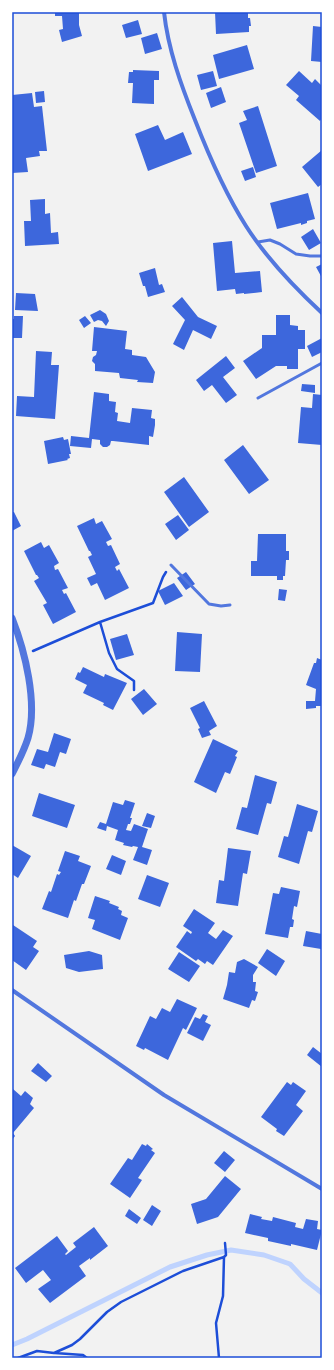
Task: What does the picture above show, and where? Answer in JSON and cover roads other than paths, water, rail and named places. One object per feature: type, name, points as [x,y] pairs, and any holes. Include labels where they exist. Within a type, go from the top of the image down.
[{"type":"street","points":[[164,12],[180,80],[206,148],[223,184],[246,227],[268,256],[322,313]]},
{"type":"street","points":[[12,774],[28,737],[31,717],[31,695],[28,673],[24,655],[13,622]]},
{"type":"street","points":[[12,990],[164,1095],[322,1189]]},
{"type":"lane","points":[[258,242],[270,240],[280,244],[296,254],[322,256]]},
{"type":"lane","points":[[258,398],[322,363]]},
{"type":"lane","points":[[171,565],[209,604],[221,606],[230,605]]},
{"type":"waterway","points":[[12,1345],[27,1339],[170,1267],[207,1255],[231,1250],[264,1255],[290,1264],[304,1279],[322,1293]]}]
